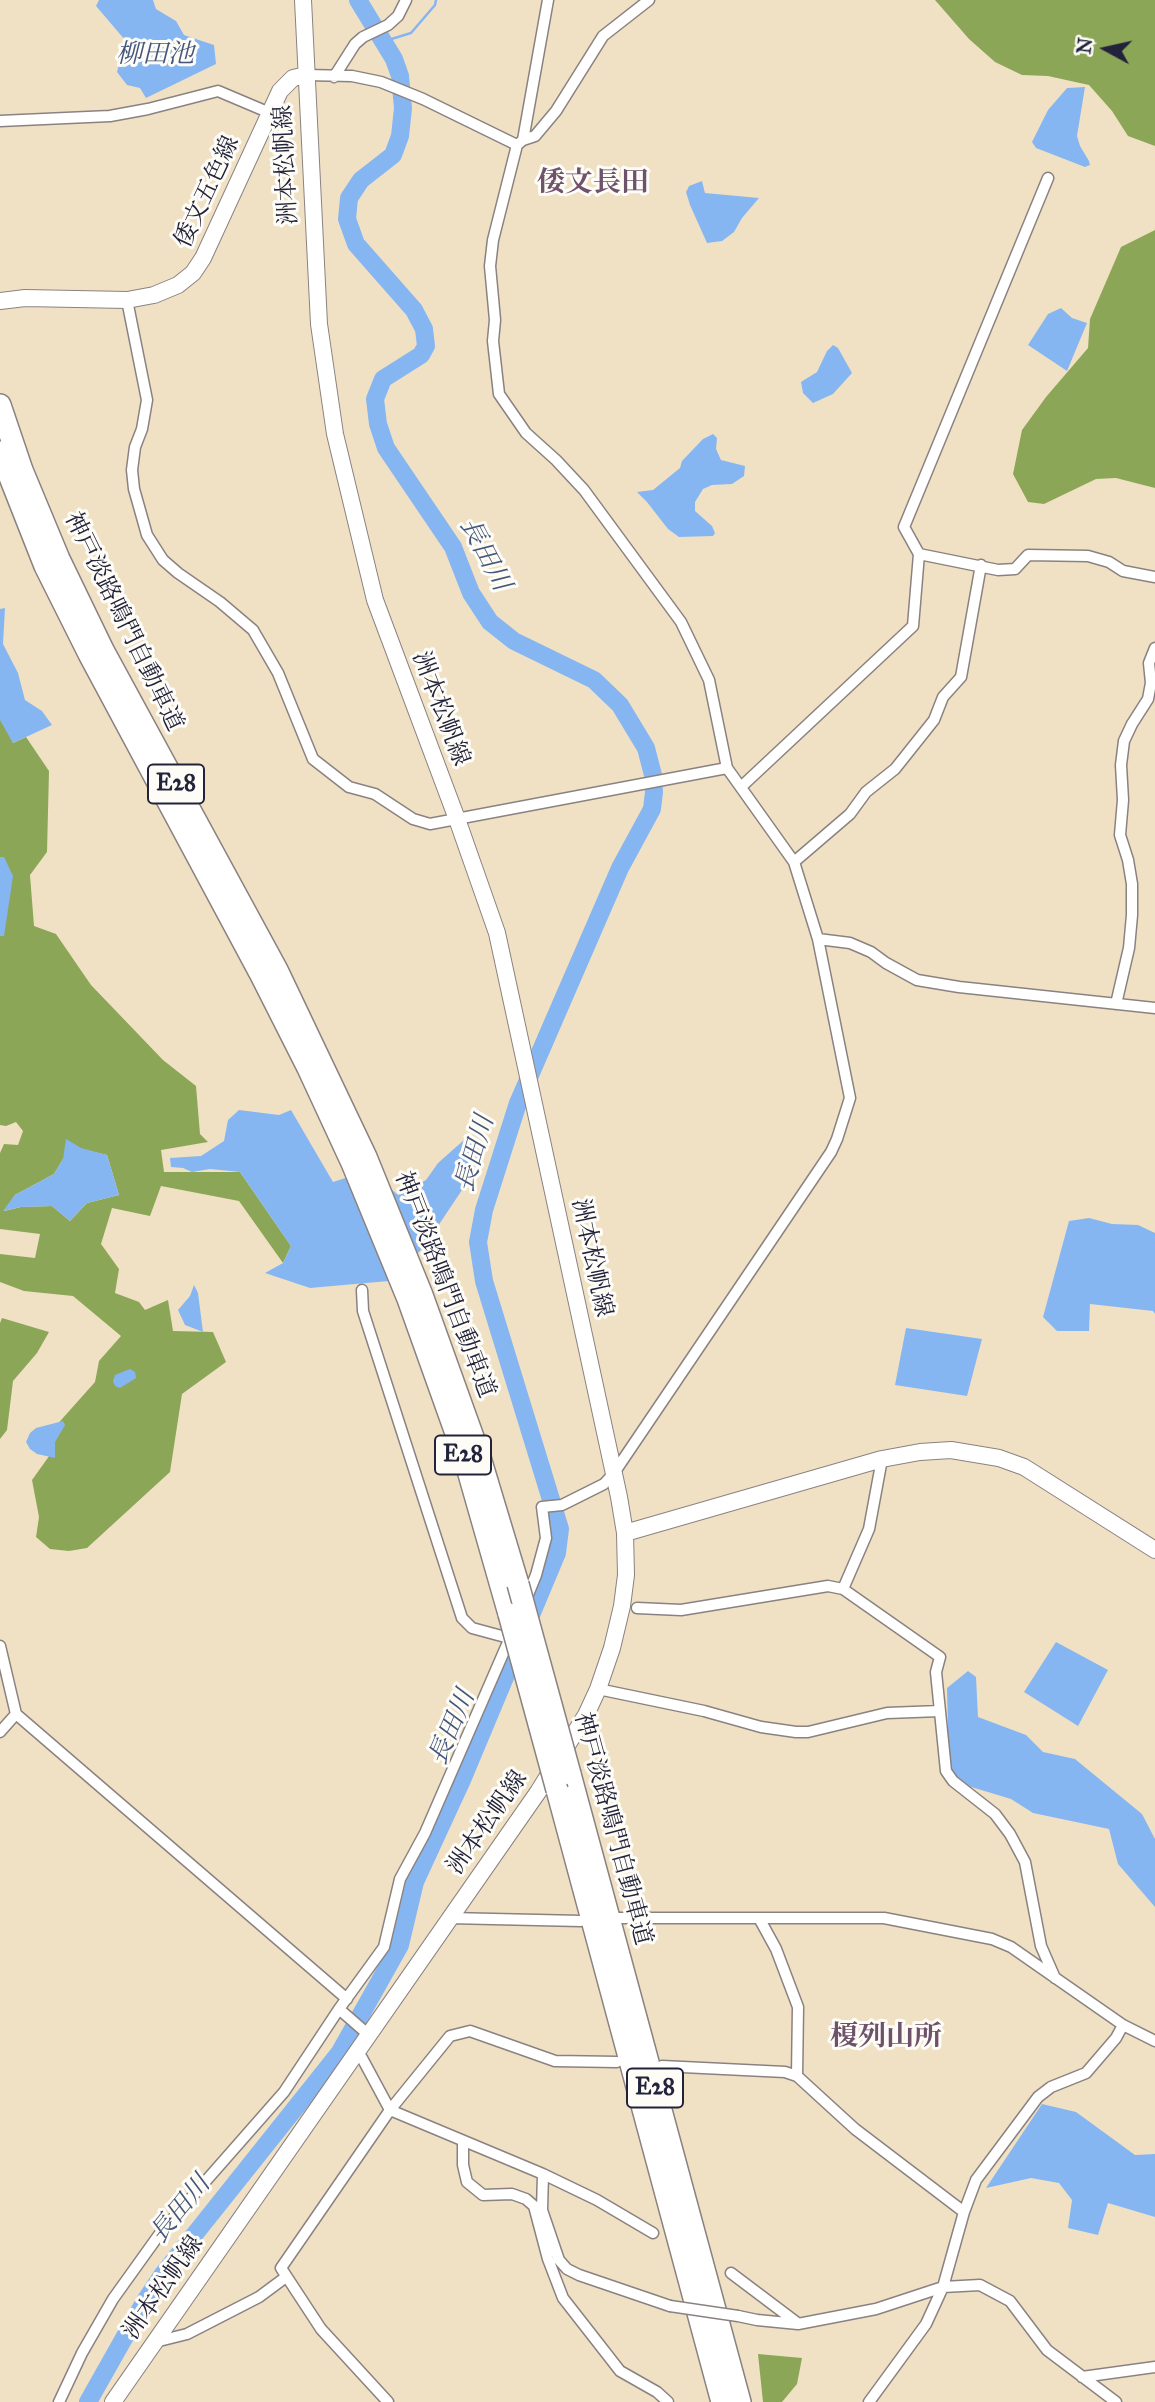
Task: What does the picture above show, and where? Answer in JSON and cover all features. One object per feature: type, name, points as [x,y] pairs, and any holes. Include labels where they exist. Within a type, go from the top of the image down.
[{"type":"highway","name":"神戸淡路鳴門自動車道","points":[[0,405],[22,470],[59,559],[103,650],[277,970],[359,1160],[478,1451],[518,1584],[564,1782],[722,2402]]},
{"type":"highway","name":"神戸淡路鳴門自動車道","points":[[0,452],[45,566],[89,654],[359,1160]]},
{"type":"highway","name":"神戸淡路鳴門自動車道","points":[[415,1297],[509,1614],[564,1782],[740,2402]]},
{"type":"main road","name":"洲本松帆線","points":[[113,2402],[358,2054],[538,1792],[586,1715],[612,1648],[622,1606],[625,1575],[625,1533],[614,1473],[497,933],[375,600],[335,434],[319,324],[303,0]]},
{"type":"main road","name":"倭文五色線","points":[[0,301],[25,298],[127,300],[154,295],[178,285],[193,273],[216,234],[280,91],[293,78],[306,75]]},
{"type":"main road","points":[[625,1533],[883,1459],[951,1450],[999,1458],[1024,1467],[1154,1547]]},
{"type":"street","points":[[334,77],[355,44],[388,25],[398,16],[406,0]]},
{"type":"street","points":[[59,2402],[82,2353],[113,2299],[161,2232],[284,2092],[384,1947],[400,1879],[425,1833],[536,1576],[546,1538],[542,1507],[562,1505],[604,1484],[614,1473],[823,1164],[837,1139],[850,1098],[818,939],[794,862],[727,768],[709,680],[681,622],[584,491],[556,460],[526,433],[499,394],[493,341],[495,320],[490,266],[493,240],[520,142],[548,0]]},
{"type":"street","points":[[306,75],[352,76],[381,82],[520,142],[535,136],[556,111],[603,36],[649,0]]},
{"type":"street","points":[[0,121],[110,116],[218,91],[270,113]]},
{"type":"street","points":[[741,787],[913,626],[919,554],[904,527],[1048,178]]},
{"type":"street","points":[[127,300],[147,400],[132,470],[134,489],[147,535],[170,566],[253,630],[278,673],[313,759],[349,787],[375,794],[413,819],[430,824],[727,768]]},
{"type":"street","points":[[919,554],[998,570],[1015,569],[1028,555],[1088,556],[1109,562],[1123,571],[1155,577]]},
{"type":"street","points":[[794,862],[850,814],[866,792],[895,769],[934,720],[943,697],[961,677],[981,565]]},
{"type":"street","points":[[1116,1004],[1129,948],[1132,915],[1132,884],[1120,835],[1123,800],[1121,765],[1124,741],[1148,698],[1149,663],[1155,648]]},
{"type":"street","points":[[818,939],[850,943],[871,952],[917,980],[1155,1008]]},
{"type":"street","points":[[362,1290],[363,1311],[462,1618],[472,1628],[509,1638]]},
{"type":"street","points":[[843,1589],[869,1529],[883,1459]]},
{"type":"street","points":[[637,1608],[681,1610],[828,1586],[843,1589],[940,1657],[936,1672],[945,1763],[949,1776],[995,1814],[1026,1861],[1041,1946],[1055,1978]]},
{"type":"street","points":[[0,1646],[16,1714],[347,1999]]},
{"type":"street","points":[[598,1689],[704,1711],[761,1727],[796,1732],[808,1732],[887,1713],[940,1711]]},
{"type":"street","points":[[0,1732],[16,1714]]},
{"type":"street","points":[[449,1918],[581,1921]]},
{"type":"street","points":[[620,1918],[884,1918],[992,1939],[1011,1947],[1123,2025],[1155,2041]]},
{"type":"street","points":[[759,1919],[776,1949],[798,2007],[797,2076]]},
{"type":"street","points":[[339,2009],[370,2036]]},
{"type":"street","points":[[869,2402],[926,2324],[943,2287],[976,2180],[1038,2097],[1051,2087],[1086,2073],[1106,2051],[1123,2025]]},
{"type":"street","points":[[388,2402],[321,2329],[281,2268],[390,2110],[450,2036],[470,2031],[555,2061],[617,2062]]},
{"type":"street","points":[[358,2054],[390,2110],[543,2174],[597,2200],[653,2233]]},
{"type":"street","points":[[662,2066],[785,2072],[797,2076],[855,2129],[964,2212]]},
{"type":"street","points":[[463,2142],[463,2165],[467,2182],[483,2195],[512,2194],[526,2199],[534,2206],[548,2259],[564,2298],[620,2371],[657,2392],[668,2402]]},
{"type":"street","points":[[543,2174],[542,2210],[559,2260],[567,2269],[579,2275],[670,2306],[798,2324],[876,2309],[943,2287],[980,2285],[1010,2301],[1047,2350],[1116,2402]]},
{"type":"street","points":[[731,2273],[798,2324]]},
{"type":"street","points":[[153,2343],[187,2334],[259,2297],[286,2277]]},
{"type":"street","points":[[1082,2377],[1155,2367]]},
{"type":"green space","points":[[935,0],[1155,0],[1155,146],[1128,136],[1112,111],[1089,85],[1048,76],[1022,75],[995,62],[969,39]]},
{"type":"green space","points":[[1155,230],[1155,488],[1116,478],[1096,479],[1044,504],[1028,502],[1013,474],[1022,430],[1088,348],[1090,319],[1121,247]]},
{"type":"green space","points":[[0,713],[13,743],[26,737],[49,771],[47,852],[30,875],[34,926],[56,934],[91,985],[163,1060],[196,1086],[200,1134],[208,1142],[161,1150],[164,1172],[240,1172],[291,1246],[283,1263],[239,1201],[161,1186],[150,1216],[112,1208],[101,1244],[119,1269],[115,1293],[139,1302],[145,1310],[168,1300],[173,1331],[213,1332],[226,1362],[182,1394],[170,1472],[87,1548],[69,1551],[50,1549],[36,1537],[39,1517],[32,1480],[52,1452],[54,1428],[95,1382],[99,1361],[121,1336],[73,1296],[24,1291],[0,1282],[0,1254],[35,1258],[40,1234],[0,1229],[0,1153],[4,1144],[18,1145],[23,1131],[16,1122],[0,1125],[0,936],[3,936],[4,857],[0,857]],"holes":[[[81,1149],[107,1155],[119,1195],[87,1203],[70,1221],[52,1206],[21,1207],[4,1211],[15,1195],[54,1174],[63,1159]]]},
{"type":"green space","points":[[2,1318],[49,1332],[37,1353],[13,1381],[7,1430],[0,1439],[0,1323]]},
{"type":"green space","points":[[758,2354],[802,2358],[797,2384],[782,2402],[763,2402]]},
{"type":"water","name":"柳田池","points":[[99,0],[153,0],[156,9],[176,21],[184,35],[214,45],[216,64],[146,98],[140,88],[127,85],[117,72],[125,40],[96,6]]},
{"type":"water","points":[[1085,87],[1077,136],[1089,161],[1090,165],[1085,167],[1036,148],[1032,142],[1048,110],[1067,88]]},
{"type":"water","points":[[702,181],[705,193],[759,198],[734,232],[722,241],[707,243],[690,205],[686,192],[689,186]]},
{"type":"water","points":[[1061,308],[1072,318],[1087,323],[1067,371],[1028,345],[1048,314]]},
{"type":"water","points":[[833,345],[838,348],[852,373],[833,394],[813,403],[803,393],[801,382],[817,372],[827,351]]},
{"type":"water","points":[[713,434],[717,438],[716,449],[721,460],[745,466],[744,476],[732,484],[712,485],[703,489],[695,502],[695,511],[712,526],[715,533],[713,536],[679,537],[668,529],[637,492],[653,490],[680,468],[682,461],[703,439]]},
{"type":"water","points":[[5,608],[3,644],[18,673],[25,700],[42,711],[52,725],[13,743],[0,720],[0,609]]},
{"type":"water","points":[[0,857],[4,857],[13,876],[4,936],[0,936]]},
{"type":"water","points":[[239,1110],[279,1115],[291,1110],[333,1182],[361,1173],[382,1181],[398,1195],[426,1180],[438,1163],[464,1140],[473,1141],[479,1151],[472,1175],[424,1247],[389,1281],[310,1288],[265,1273],[283,1263],[291,1246],[240,1172],[210,1169],[192,1172],[171,1167],[170,1158],[201,1156],[224,1141],[228,1120]]},
{"type":"water","points":[[66,1139],[81,1148],[107,1155],[119,1195],[87,1203],[70,1221],[52,1206],[21,1207],[3,1211],[15,1195],[54,1174],[63,1159]]},
{"type":"water","points":[[1089,1218],[1112,1224],[1138,1225],[1155,1233],[1155,1314],[1153,1311],[1090,1304],[1089,1331],[1057,1331],[1043,1317],[1069,1221]]},
{"type":"water","points":[[194,1285],[198,1293],[203,1332],[185,1325],[178,1310],[190,1296]]},
{"type":"water","points":[[906,1328],[982,1339],[967,1396],[895,1385]]},
{"type":"water","points":[[130,1369],[135,1372],[136,1378],[120,1388],[115,1386],[115,1375]]},
{"type":"water","points":[[63,1421],[65,1425],[55,1442],[55,1458],[37,1454],[30,1449],[26,1442],[30,1433],[36,1428]]},
{"type":"water","points":[[1056,1642],[1108,1670],[1078,1726],[1024,1692]]},
{"type":"water","points":[[968,1671],[976,1677],[978,1717],[1026,1735],[1043,1752],[1075,1759],[1142,1814],[1155,1839],[1155,1907],[1118,1864],[1109,1829],[1033,1813],[1011,1799],[968,1786],[949,1776],[947,1688]]},
{"type":"water","points":[[1042,2104],[1076,2112],[1135,2155],[1155,2154],[1155,2217],[1108,2203],[1098,2235],[1068,2228],[1072,2200],[1059,2183],[1031,2178],[986,2188]]},
{"type":"waterway","name":"長田川","points":[[88,2402],[163,2274],[340,2052],[400,1945],[415,1882],[462,1780],[557,1553],[560,1529],[484,1281],[478,1242],[484,1210],[518,1103],[620,868],[652,809],[654,792],[646,748],[620,705],[594,680],[514,641],[490,622],[471,593],[453,547],[386,448],[378,424],[375,399],[383,379],[421,355],[426,346],[424,329],[414,310],[356,244],[347,219],[349,198],[361,180],[393,155],[400,136],[403,108],[400,76],[394,59],[358,0]]},
{"type":"waterway","points":[[385,41],[411,33],[435,5],[436,0]]},
{"type":"district","name":"倭文長田","points":[[593,184]]},
{"type":"district","name":"榎列山所","points":[[886,2038]]}]
